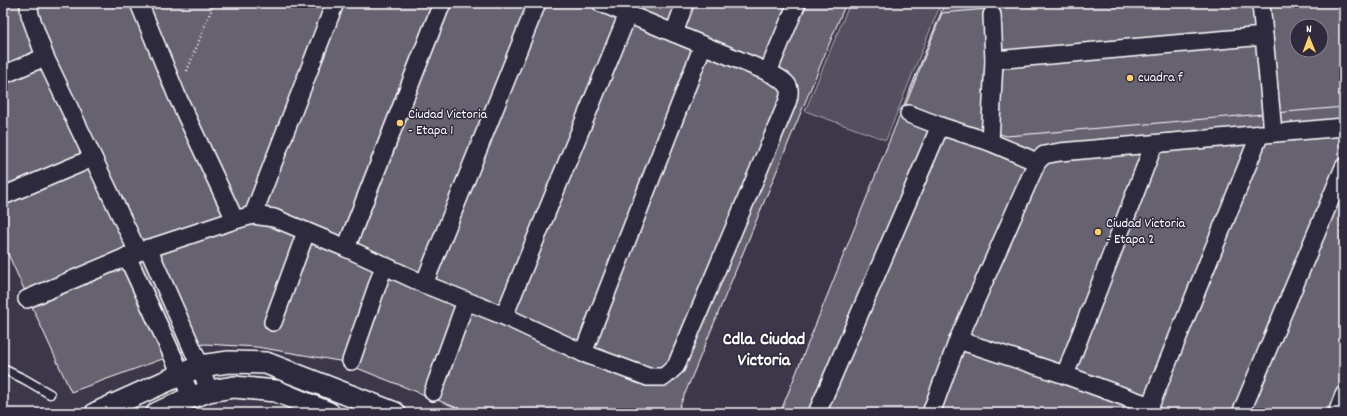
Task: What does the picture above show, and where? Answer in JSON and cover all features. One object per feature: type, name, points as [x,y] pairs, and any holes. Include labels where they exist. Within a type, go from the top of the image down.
[{"type":"street","points":[[31,3],[29,7],[30,15],[45,57],[138,252],[201,394]]},
{"type":"street","points":[[139,3],[177,96],[235,220]]},
{"type":"street","points":[[253,215],[335,3]]},
{"type":"street","points":[[346,248],[442,3]]},
{"type":"street","points":[[424,284],[537,3]]},
{"type":"street","points":[[27,299],[138,252],[253,215],[274,218],[346,248],[424,284],[504,316],[583,353],[648,377],[664,377],[676,366],[790,96],[790,88],[786,82],[768,72],[601,3]]},
{"type":"street","points":[[674,33],[684,3]]},
{"type":"street","points":[[768,72],[798,3]]},
{"type":"street","points":[[958,340],[1065,375],[1150,406],[1266,134],[1264,36],[1261,3]]},
{"type":"street","points":[[504,316],[628,14]]},
{"type":"street","points":[[990,142],[994,60],[992,15]]},
{"type":"street","points":[[994,60],[1264,36]]},
{"type":"street","points":[[583,353],[703,45]]},
{"type":"street","points":[[3,75],[45,57]]},
{"type":"street","points":[[909,114],[940,126],[990,142],[1037,162]]},
{"type":"street","points":[[816,413],[940,126]]},
{"type":"street","points":[[931,413],[958,340],[1037,162],[1044,155],[1060,152],[1344,127]]},
{"type":"street","points":[[1065,375],[1154,144]]},
{"type":"street","points":[[3,196],[93,158]]},
{"type":"street","points":[[1241,413],[1344,167]]},
{"type":"street","points":[[273,322],[306,232]]},
{"type":"street","points":[[138,252],[191,370]]},
{"type":"street","points":[[351,361],[384,266]]},
{"type":"street","points":[[433,392],[466,301]]},
{"type":"street","points":[[96,413],[191,370],[229,362],[266,363],[395,413]]},
{"type":"street","points":[[157,413],[201,394],[234,387],[276,391],[329,413]]},
{"type":"street","points":[[1337,413],[1344,395]]},
{"type":"lane","points":[[3,369],[50,394]]},
{"type":"path","points":[[177,96],[214,3]]},
{"type":"shaded area","points":[[850,3],[941,3],[886,140],[805,111]]},
{"type":"building","name":"Ciudad Victoria - Etapa 1","points":[[3,3],[846,3],[677,413],[470,413],[339,361],[257,347],[204,344],[71,392],[3,243]]},
{"type":"building","name":"Ciudad Victoria - Etapa 2","points":[[975,3],[1344,3],[1344,413],[780,413],[944,5]]},
{"type":"building","name":"cuadra f","points":[[1055,3],[1344,3],[1344,107],[1007,136],[904,109],[942,13]]},
{"type":"place","name":"cuadra f","points":[[1130,78]]},
{"type":"place","name":"Ciudad Victoria - Etapa 1","points":[[400,123]]},
{"type":"place","name":"Ciudad Victoria - Etapa 2","points":[[1098,232]]},
{"type":"district","name":"Cdla. Ciudad Victoria","points":[[764,350]]}]
